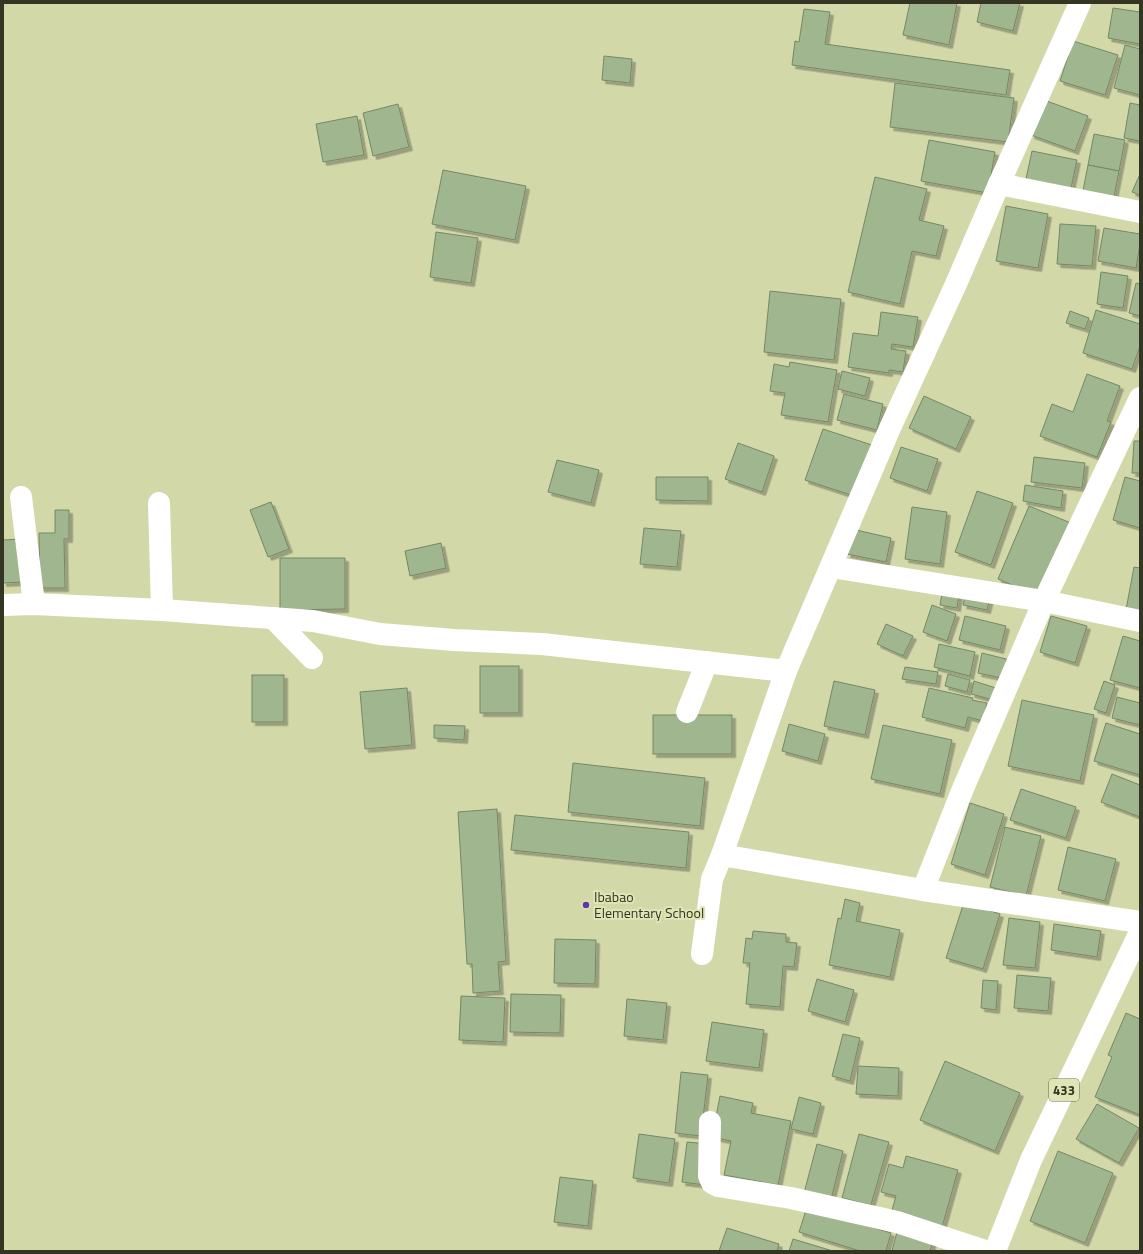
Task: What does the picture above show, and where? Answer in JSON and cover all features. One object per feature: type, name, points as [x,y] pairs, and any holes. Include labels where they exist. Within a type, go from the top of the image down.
[{"type":"street","points":[[702,954],[712,879],[722,855],[786,671],[890,428],[956,284],[1080,3]]},
{"type":"street","points":[[999,184],[1140,212]]},
{"type":"street","points":[[923,890],[962,791],[1044,601],[1140,398]]},
{"type":"street","points":[[22,497],[34,604]]},
{"type":"street","points":[[159,503],[162,610]]},
{"type":"street","points":[[831,567],[1044,601],[1140,622]]},
{"type":"street","points":[[3,605],[34,604],[162,610],[313,621],[380,634],[454,640],[542,644],[786,671]]},
{"type":"street","points":[[273,618],[312,658]]},
{"type":"street","points":[[687,712],[707,662]]},
{"type":"street","points":[[722,855],[923,890],[1140,922]]},
{"type":"street","name":"433","points":[[995,1251],[1031,1160],[1140,932]]},
{"type":"street","points":[[710,1122],[709,1176],[712,1182],[718,1186],[791,1198],[897,1222],[985,1251]]},
{"type":"building","points":[[910,3],[957,3],[949,45],[903,35]]},
{"type":"building","points":[[981,3],[1020,3],[1013,31],[977,22]]},
{"type":"building","points":[[1113,8],[1140,12],[1140,44],[1108,38]]},
{"type":"building","points":[[804,9],[830,12],[825,44],[1010,70],[1006,95],[792,65],[795,41],[799,42]]},
{"type":"building","points":[[1073,41],[1118,55],[1105,95],[1060,81]]},
{"type":"building","points":[[1125,45],[1140,49],[1140,95],[1114,88]]},
{"type":"building","points":[[604,56],[632,59],[630,83],[602,80]]},
{"type":"building","points":[[895,83],[1014,98],[1008,142],[890,127]]},
{"type":"building","points":[[1044,100],[1088,116],[1075,151],[1031,135]]},
{"type":"building","points":[[1130,103],[1140,105],[1140,141],[1124,138]]},
{"type":"building","points":[[398,104],[409,147],[373,156],[363,113]]},
{"type":"building","points":[[357,116],[364,155],[323,162],[316,124]]},
{"type":"building","points":[[1094,134],[1125,140],[1119,171],[1088,165]]},
{"type":"building","points":[[929,140],[995,152],[988,193],[921,181]]},
{"type":"building","points":[[1032,151],[1077,160],[1071,188],[1026,179]]},
{"type":"building","points":[[1088,165],[1119,171],[1113,202],[1082,196]]},
{"type":"building","points":[[443,170],[526,186],[515,240],[432,224]]},
{"type":"building","points":[[1140,174],[1140,195],[1132,192]]},
{"type":"building","points":[[875,177],[927,189],[919,220],[944,226],[936,256],[912,251],[900,304],[848,292]]},
{"type":"building","points":[[1006,206],[1048,214],[1038,268],[996,261]]},
{"type":"building","points":[[1060,224],[1096,226],[1092,266],[1057,264]]},
{"type":"building","points":[[1104,228],[1140,234],[1136,268],[1098,261]]},
{"type":"building","points":[[436,232],[478,238],[471,283],[430,277]]},
{"type":"building","points":[[1101,272],[1128,276],[1123,308],[1097,304]]},
{"type":"building","points":[[1136,283],[1140,284],[1140,316],[1129,313]]},
{"type":"building","points":[[770,291],[841,299],[834,360],[764,352]]},
{"type":"building","points":[[1096,310],[1140,324],[1140,346],[1132,369],[1083,353]]},
{"type":"building","points":[[1070,311],[1089,318],[1085,329],[1066,323]]},
{"type":"building","points":[[881,312],[918,317],[913,347],[892,344],[891,349],[906,351],[903,372],[889,370],[889,373],[848,367],[853,333],[878,336]]},
{"type":"building","points":[[790,362],[837,370],[828,422],[781,415],[785,393],[770,391],[774,364],[789,367]]},
{"type":"building","points":[[842,371],[870,378],[865,396],[838,389]]},
{"type":"building","points":[[1087,374],[1120,386],[1107,421],[1111,422],[1097,457],[1040,436],[1052,404],[1073,412]]},
{"type":"building","points":[[844,394],[883,404],[877,430],[837,420]]},
{"type":"building","points":[[924,396],[971,417],[956,449],[909,428]]},
{"type":"building","points":[[823,429],[875,446],[857,497],[805,480]]},
{"type":"building","points":[[1134,441],[1140,441],[1140,473],[1132,473]]},
{"type":"building","points":[[738,443],[774,456],[762,492],[725,479]]},
{"type":"building","points":[[901,447],[938,459],[927,491],[890,478]]},
{"type":"building","points":[[1034,457],[1085,463],[1082,488],[1031,482]]},
{"type":"building","points":[[557,460],[599,470],[591,503],[548,492]]},
{"type":"building","points":[[656,477],[708,477],[708,501],[656,500]]},
{"type":"building","points":[[1125,477],[1140,481],[1140,528],[1113,520]]},
{"type":"building","points":[[1025,485],[1063,491],[1061,508],[1023,501]]},
{"type":"building","points":[[977,491],[1013,503],[991,565],[955,552]]},
{"type":"building","points":[[271,502],[289,549],[268,557],[250,510]]},
{"type":"building","points":[[1029,506],[1071,523],[1040,597],[998,579]]},
{"type":"building","points":[[912,507],[947,512],[940,564],[905,559]]},
{"type":"building","points":[[55,510],[69,510],[69,539],[64,539],[65,588],[40,588],[39,533],[55,533]]},
{"type":"building","points":[[644,528],[681,531],[677,567],[640,564]]},
{"type":"building","points":[[852,529],[891,538],[886,562],[847,554]]},
{"type":"building","points":[[21,539],[23,582],[3,583],[3,540]]},
{"type":"building","points":[[441,543],[446,568],[410,576],[405,551]]},
{"type":"building","points":[[280,558],[345,558],[345,609],[280,610]]},
{"type":"building","points":[[1134,567],[1140,568],[1140,618],[1125,615]]},
{"type":"building","points":[[943,587],[960,589],[957,608],[940,605]]},
{"type":"building","points":[[966,592],[990,598],[987,610],[963,605]]},
{"type":"building","points":[[932,605],[956,614],[947,641],[923,632]]},
{"type":"building","points":[[965,616],[1006,626],[1000,650],[959,640]]},
{"type":"building","points":[[1051,616],[1087,626],[1075,663],[1040,652]]},
{"type":"building","points":[[886,624],[913,636],[903,656],[877,644]]},
{"type":"building","points":[[1123,636],[1140,641],[1140,688],[1110,680]]},
{"type":"building","points":[[939,644],[975,652],[970,676],[934,667]]},
{"type":"building","points":[[982,653],[1010,660],[1006,679],[978,673]]},
{"type":"building","points":[[480,666],[519,666],[519,713],[480,713]]},
{"type":"building","points":[[905,667],[938,672],[936,684],[902,679]]},
{"type":"building","points":[[948,674],[970,680],[967,692],[945,686]]},
{"type":"building","points":[[252,675],[284,675],[284,722],[252,722]]},
{"type":"building","points":[[834,681],[875,690],[865,735],[824,726]]},
{"type":"building","points":[[974,681],[996,688],[993,700],[971,694]]},
{"type":"building","points":[[1104,681],[1115,685],[1106,713],[1094,709]]},
{"type":"building","points":[[407,688],[412,745],[365,749],[360,692]]},
{"type":"building","points":[[929,688],[973,698],[972,700],[987,703],[983,721],[968,717],[965,728],[922,717]]},
{"type":"building","points":[[1117,697],[1140,703],[1140,725],[1112,718]]},
{"type":"building","points":[[1022,700],[1094,715],[1080,781],[1008,766]]},
{"type":"building","points":[[653,715],[732,715],[732,754],[653,754]]},
{"type":"building","points":[[1106,723],[1140,734],[1140,775],[1094,761]]},
{"type":"building","points":[[789,724],[825,734],[818,761],[782,751]]},
{"type":"building","points":[[434,725],[465,726],[464,740],[434,738]]},
{"type":"building","points":[[883,725],[952,740],[940,794],[871,779]]},
{"type":"building","points":[[573,763],[705,778],[700,826],[568,812]]},
{"type":"building","points":[[1112,774],[1140,785],[1140,817],[1101,802]]},
{"type":"building","points":[[1021,789],[1076,807],[1066,838],[1010,820]]},
{"type":"building","points":[[970,803],[1004,814],[985,875],[951,864]]},
{"type":"building","points":[[497,809],[506,961],[498,962],[500,991],[473,993],[472,964],[467,964],[458,812]]},
{"type":"building","points":[[515,815],[689,832],[686,868],[511,850]]},
{"type":"building","points":[[1005,827],[1041,836],[1026,896],[990,887]]},
{"type":"building","points":[[1068,847],[1116,859],[1105,901],[1058,890]]},
{"type":"building","points":[[845,899],[860,903],[856,921],[900,930],[890,977],[829,965],[838,918],[841,919]]},
{"type":"building","points":[[964,902],[1000,914],[983,969],[946,958]]},
{"type":"building","points":[[1009,918],[1040,922],[1035,968],[1003,965]]},
{"type":"building","points":[[1054,924],[1101,931],[1097,957],[1051,950]]},
{"type":"building","points":[[753,931],[786,934],[786,942],[797,943],[794,967],[783,966],[780,1007],[746,1004],[750,963],[743,963],[746,938],[752,939]]},
{"type":"building","points":[[555,939],[596,940],[595,984],[554,983]]},
{"type":"building","points":[[1017,975],[1051,978],[1048,1011],[1014,1008]]},
{"type":"building","points":[[817,979],[854,990],[845,1022],[808,1011]]},
{"type":"building","points":[[983,980],[998,981],[996,1010],[981,1008]]},
{"type":"building","points":[[511,994],[561,995],[560,1033],[510,1032]]},
{"type":"building","points":[[461,996],[505,998],[503,1042],[459,1040]]},
{"type":"building","points":[[627,999],[667,1003],[663,1040],[624,1036]]},
{"type":"building","points":[[1126,1013],[1140,1019],[1140,1115],[1095,1097],[1112,1057],[1108,1055]]},
{"type":"building","points":[[712,1022],[764,1030],[759,1068],[706,1061]]},
{"type":"building","points":[[843,1034],[860,1038],[850,1081],[832,1076]]},
{"type":"building","points":[[945,1061],[1020,1093],[995,1151],[920,1120]]},
{"type":"building","points":[[858,1066],[899,1068],[898,1096],[856,1094]]},
{"type":"building","points":[[681,1072],[708,1075],[701,1136],[675,1133]]},
{"type":"building","points":[[720,1096],[753,1103],[751,1113],[791,1121],[778,1185],[724,1175],[731,1141],[712,1137]]},
{"type":"building","points":[[799,1097],[821,1103],[813,1134],[791,1129]]},
{"type":"building","points":[[1097,1104],[1139,1128],[1119,1163],[1076,1139]]},
{"type":"building","points":[[639,1134],[675,1139],[669,1183],[633,1178]]},
{"type":"building","points":[[859,1134],[889,1142],[871,1205],[842,1198]]},
{"type":"building","points":[[687,1142],[709,1144],[705,1185],[682,1182]]},
{"type":"building","points":[[817,1144],[843,1151],[831,1200],[804,1193]]},
{"type":"building","points":[[1058,1151],[1113,1173],[1085,1243],[1030,1221]]},
{"type":"building","points":[[906,1156],[958,1170],[941,1231],[890,1217],[896,1196],[881,1192],[889,1164],[903,1168]]},
{"type":"building","points":[[560,1177],[593,1181],[588,1226],[554,1222]]},
{"type":"building","points":[[807,1207],[891,1233],[886,1251],[860,1251],[799,1232]]},
{"type":"building","points":[[727,1228],[779,1244],[777,1251],[719,1251]]},
{"type":"building","points":[[898,1228],[934,1238],[930,1251],[892,1251]]},
{"type":"building","points":[[793,1239],[833,1251],[789,1251]]},
{"type":"place","name":"Ibabao Elementary School","points":[[586,905]]}]
